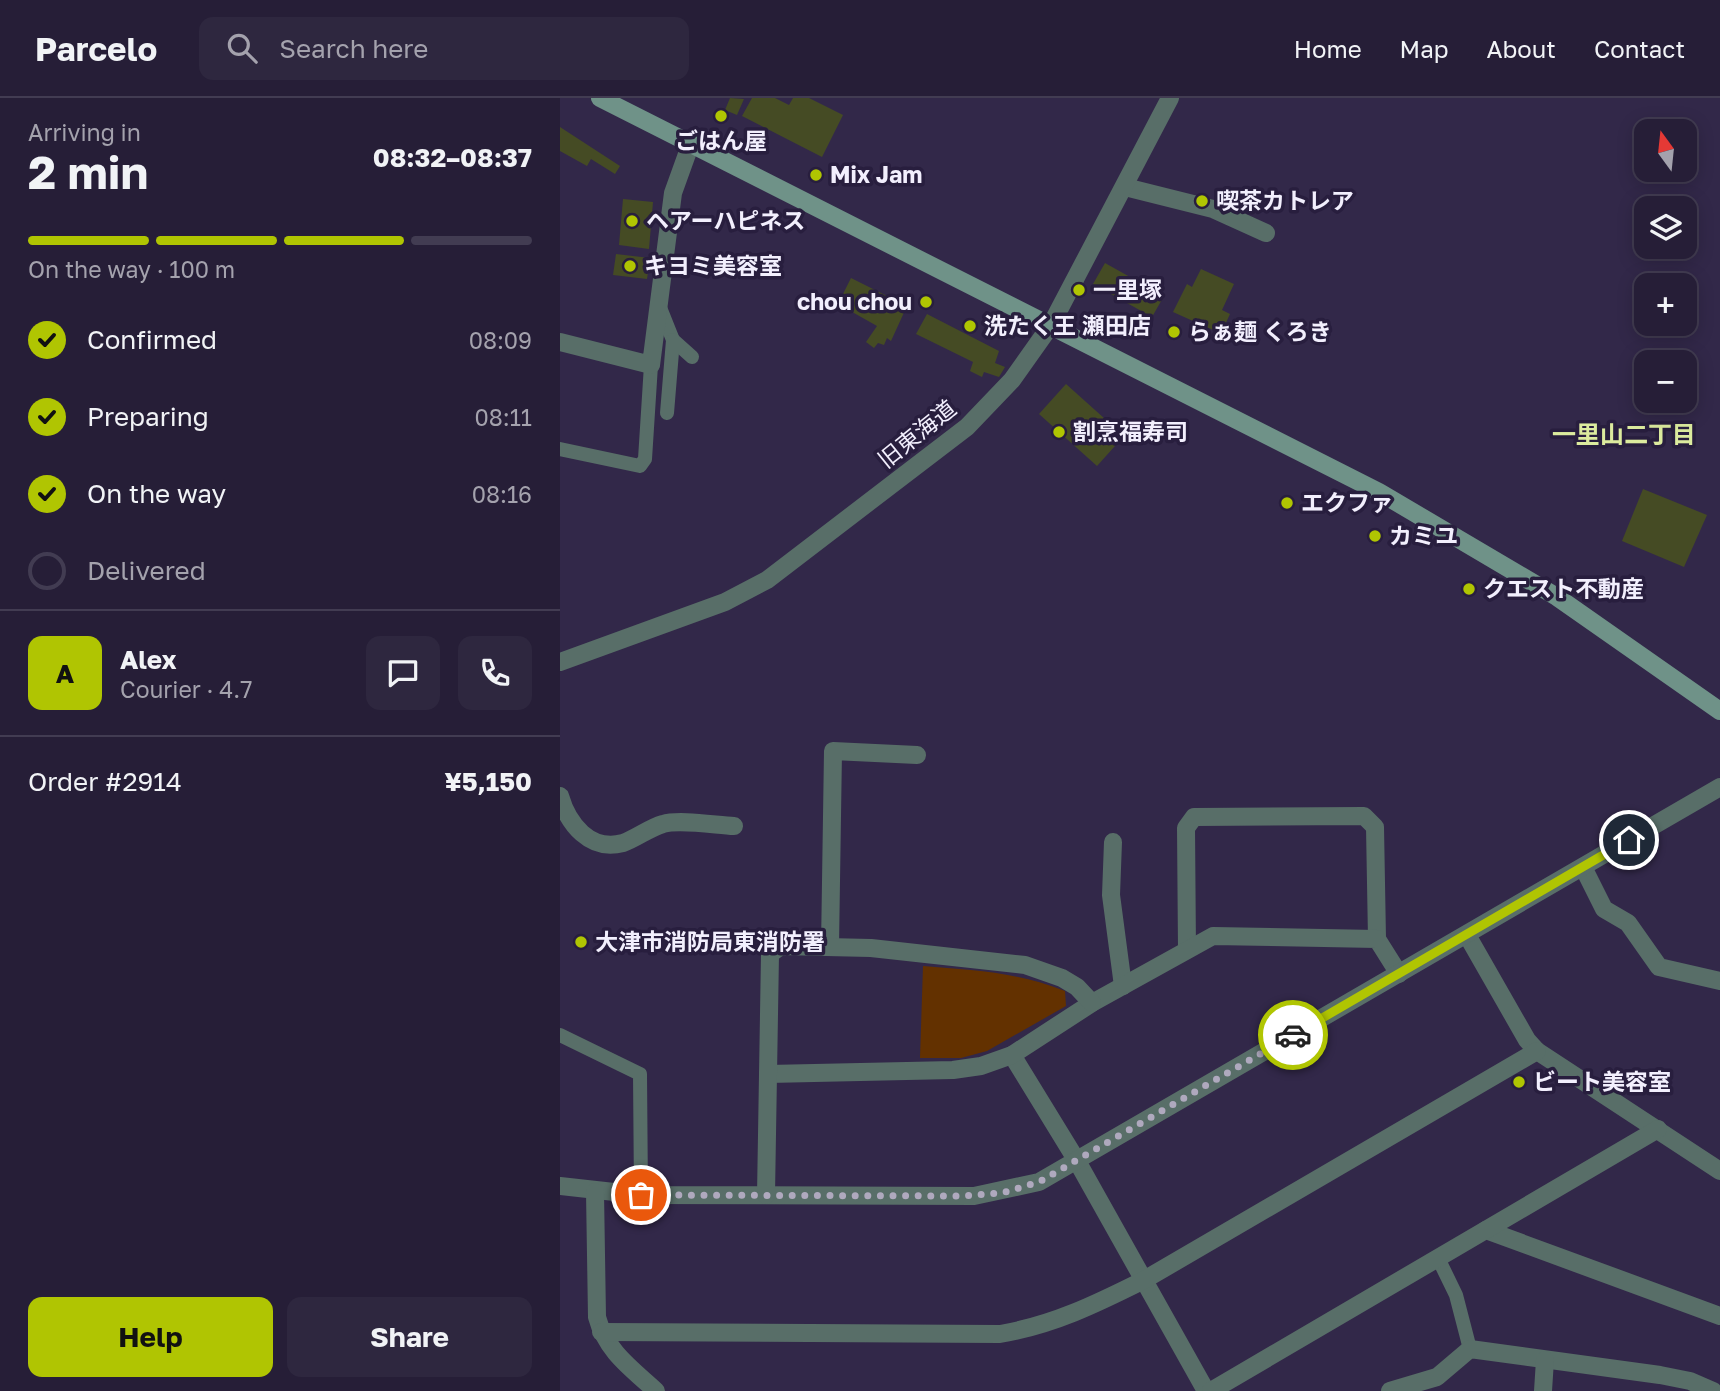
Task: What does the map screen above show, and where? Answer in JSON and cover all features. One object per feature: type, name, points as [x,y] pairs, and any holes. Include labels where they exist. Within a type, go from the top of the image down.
[{"type":"street","points":[[600,98],[1307,453],[1465,541],[1620,638],[1720,710]]},
{"type":"street","name":"旧東海道","points":[[560,662],[724,602],[767,580],[967,427],[1012,380],[1051,325],[1170,98]]},
{"type":"street","points":[[560,342],[652,365],[673,193],[691,144]]},
{"type":"street","points":[[1125,187],[1213,209],[1266,233]]},
{"type":"street","points":[[830,947],[833,751],[917,755]]},
{"type":"street","points":[[560,1186],[641,1195],[974,1196],[1039,1182],[1720,787]]},
{"type":"street","points":[[560,796],[573,825],[584,836],[600,843],[620,844],[664,823],[734,826]]},
{"type":"street","points":[[1187,950],[1186,828],[1194,817],[1364,816],[1375,827],[1377,939],[1399,974]]},
{"type":"street","points":[[1113,842],[1111,895],[1123,986]]},
{"type":"street","points":[[1583,867],[1604,909],[1628,923],[1659,967],[1720,981]]},
{"type":"street","points":[[1467,934],[1527,1040],[1537,1051],[1720,1171]]},
{"type":"street","points":[[768,1074],[953,1070],[1012,1055],[1092,1003],[1213,936],[1377,939]]},
{"type":"street","points":[[766,1195],[770,954],[781,946],[871,948],[1025,965],[1062,978],[1077,987],[1092,1003]]},
{"type":"street","points":[[601,1332],[1000,1334],[1037,1328],[1079,1313],[1144,1280],[1537,1051]]},
{"type":"street","points":[[1012,1055],[1077,1161],[1209,1391],[1658,1129]]},
{"type":"street","points":[[595,1192],[597,1317],[601,1332],[609,1348],[656,1391]]},
{"type":"street","points":[[1486,1230],[1720,1316]]},
{"type":"street","points":[[1390,1391],[1437,1377],[1470,1349],[1660,1374],[1690,1381],[1713,1391]]},
{"type":"street","points":[[1543,1391],[1545,1360]]},
{"type":"lane","points":[[659,304],[673,340],[667,413]]},
{"type":"lane","points":[[673,340],[692,357]]},
{"type":"lane","points":[[560,449],[640,466],[645,459],[652,365]]},
{"type":"lane","points":[[560,1035],[640,1074],[641,1195]]},
{"type":"lane","points":[[1438,1258],[1456,1295],[1470,1349]]},
{"type":"shaded area","points":[[923,966],[995,973],[1030,980],[1065,991],[1066,1006],[987,1051],[961,1058],[920,1058]]},
{"type":"building","points":[[730,98],[744,99],[737,115],[725,110]]},
{"type":"building","points":[[752,98],[775,98],[789,105],[793,98],[809,98],[843,115],[822,157],[742,116]]},
{"type":"building","points":[[560,127],[620,166],[615,174],[591,159],[587,166],[560,151]]},
{"type":"building","points":[[623,199],[653,202],[649,249],[619,245]]},
{"type":"building","points":[[616,254],[650,258],[647,279],[613,275]]},
{"type":"building","points":[[1105,263],[1164,296],[1152,317],[1093,284]]},
{"type":"building","points":[[1201,269],[1234,284],[1222,310],[1230,314],[1224,327],[1216,323],[1213,330],[1173,312],[1187,284],[1192,287]]},
{"type":"building","points":[[851,278],[907,306],[891,341],[887,338],[884,345],[878,343],[874,348],[866,342],[877,326],[838,304]]},
{"type":"building","points":[[927,314],[999,351],[995,363],[1005,367],[999,377],[984,372],[982,377],[970,371],[973,362],[916,334]]},
{"type":"building","points":[[1066,384],[1124,436],[1097,466],[1039,414]]},
{"type":"building","points":[[1643,489],[1707,515],[1684,567],[1622,541]]},
{"type":"way so far","points":[[641,1195],[974,1196],[1002,1193],[1039,1182],[1293,1035]]},
{"type":"place","name":"ごはん屋","points":[[721,116]]},
{"type":"place","name":"Mix Jam","points":[[816,175]]},
{"type":"place","name":"喫茶カトレア","points":[[1202,201]]},
{"type":"place","name":"ヘアーハピネス","points":[[632,221]]},
{"type":"place","name":"キヨミ美容室","points":[[630,266]]},
{"type":"place","name":"一里塚","points":[[1079,290]]},
{"type":"place","name":"chou chou","points":[[926,302]]},
{"type":"place","name":"洗たく王 瀬田店","points":[[970,326]]},
{"type":"place","name":"らぁ麺 くろき","points":[[1174,332]]},
{"type":"place","name":"割烹福寿司","points":[[1059,432]]},
{"type":"place","name":"エクファ","points":[[1287,503]]},
{"type":"place","name":"カミユ","points":[[1375,536]]},
{"type":"place","name":"クエスト不動産","points":[[1469,589]]},
{"type":"place","name":"大津市消防局東消防署","points":[[581,942]]},
{"type":"place","name":"ビート美容室","points":[[1519,1082]]},
{"type":"district","name":"一里山二丁目","points":[[1624,435]]},
{"type":"route","points":[[1293,1035],[1629,840]]}]
